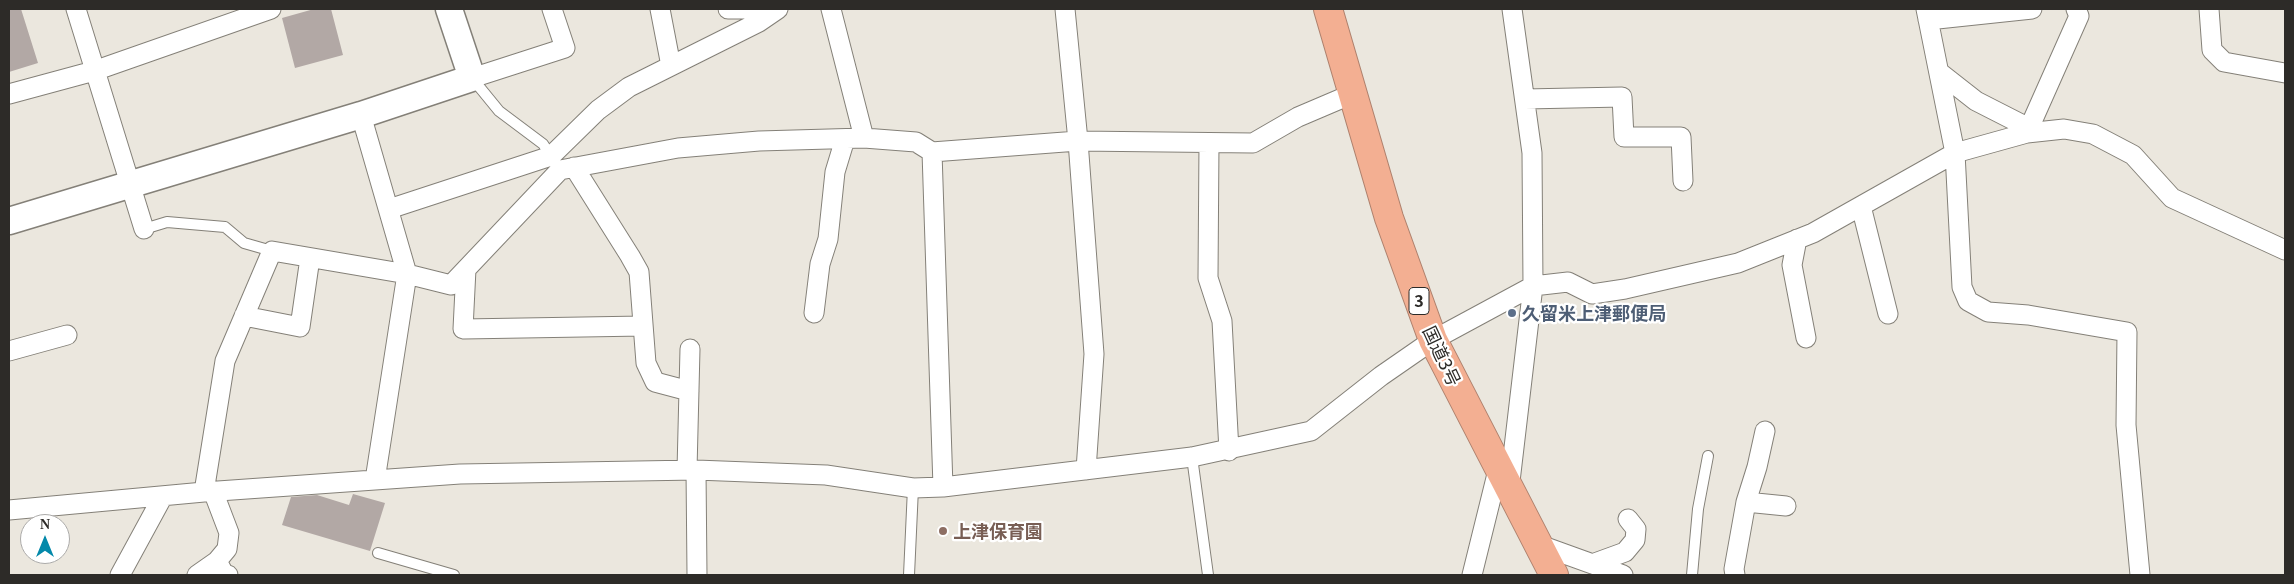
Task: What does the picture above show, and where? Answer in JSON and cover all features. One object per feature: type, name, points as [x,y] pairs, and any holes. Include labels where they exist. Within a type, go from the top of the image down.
[{"type":"highway","name":"国道3号","points":[[1328,9],[1389,218],[1433,340],[1554,575]]},
{"type":"street","points":[[76,9],[144,229]]},
{"type":"street","points":[[9,94],[94,71],[271,9]]},
{"type":"street","points":[[450,9],[472,78]]},
{"type":"street","points":[[9,220],[361,115],[565,48],[552,9]]},
{"type":"street","points":[[660,9],[671,66]]},
{"type":"street","points":[[728,9],[753,9]]},
{"type":"street","points":[[198,575],[223,568],[229,533],[209,492],[225,361],[272,251],[407,274],[451,285],[561,164],[598,110],[629,87],[759,22],[778,9]]},
{"type":"street","points":[[831,9],[864,138]]},
{"type":"street","points":[[1065,9],[1078,141],[1094,354],[1086,470]]},
{"type":"street","points":[[1472,575],[1504,481],[1533,286],[1532,153],[1512,9]]},
{"type":"street","points":[[2032,9],[1927,15],[1956,153],[1962,286],[1968,301],[1988,312],[2028,314],[2127,332],[2126,425],[2140,575]]},
{"type":"street","points":[[2028,131],[2079,16],[2076,9]]},
{"type":"street","points":[[2209,9],[2212,50],[2224,62],[2285,73]]},
{"type":"street","points":[[1939,72],[1976,101],[2028,131]]},
{"type":"street","points":[[389,209],[561,164],[678,148],[759,141],[864,138],[916,142],[932,152],[1078,141],[1253,143],[1298,117],[1352,94]]},
{"type":"street","points":[[1525,99],[1622,98],[1624,136],[1681,137],[1683,181]]},
{"type":"street","points":[[361,115],[407,274],[375,480]]},
{"type":"street","points":[[9,510],[209,492],[460,474],[692,470],[826,475],[913,488],[943,487],[1192,457],[1311,431],[1381,376],[1433,340],[1533,286],[1568,282],[1592,294],[1625,289],[1738,263],[1813,233],[1956,153],[2028,131],[2064,129],[2093,134],[2133,155],[2172,198],[2285,250]]},
{"type":"street","points":[[814,313],[820,264],[828,238],[835,172],[845,139]]},
{"type":"street","points":[[1209,143],[1208,278],[1222,321],[1229,450]]},
{"type":"street","points":[[932,152],[943,487]]},
{"type":"street","points":[[561,164],[630,256],[639,272],[646,363],[655,382],[689,391]]},
{"type":"street","points":[[1861,206],[1888,314]]},
{"type":"street","points":[[1797,239],[1792,265],[1806,338]]},
{"type":"street","points":[[244,316],[300,327],[310,258]]},
{"type":"street","points":[[466,269],[463,329],[643,326]]},
{"type":"street","points":[[9,351],[67,335]]},
{"type":"street","points":[[690,350],[689,391],[696,575]]},
{"type":"street","points":[[1735,575],[1734,569],[1746,502],[1757,467],[1765,431]]},
{"type":"street","points":[[120,575],[162,496]]},
{"type":"street","points":[[1746,502],[1786,506]]},
{"type":"street","points":[[1592,564],[1625,552],[1635,540],[1636,529],[1628,519]]},
{"type":"street","points":[[1537,544],[1623,575]]},
{"type":"lane","points":[[472,78],[499,111],[543,144],[561,164]]},
{"type":"lane","points":[[144,229],[167,222],[225,228],[244,243],[272,251]]},
{"type":"lane","points":[[1692,575],[1698,509],[1708,456]]},
{"type":"lane","points":[[1192,457],[1208,575]]},
{"type":"lane","points":[[908,575],[913,488]]},
{"type":"lane","points":[[378,553],[454,575]]},
{"type":"building","points":[[9,9],[21,9],[38,63],[9,72]]},
{"type":"building","points":[[314,9],[331,9],[343,55],[295,68],[282,18]]},
{"type":"building","points":[[353,494],[385,503],[370,551],[282,525],[291,497],[317,495],[349,505]]},
{"type":"place","name":"久留米上津郵便局","points":[[1512,313]]},
{"type":"place","name":"上津保育園","points":[[943,531]]}]
